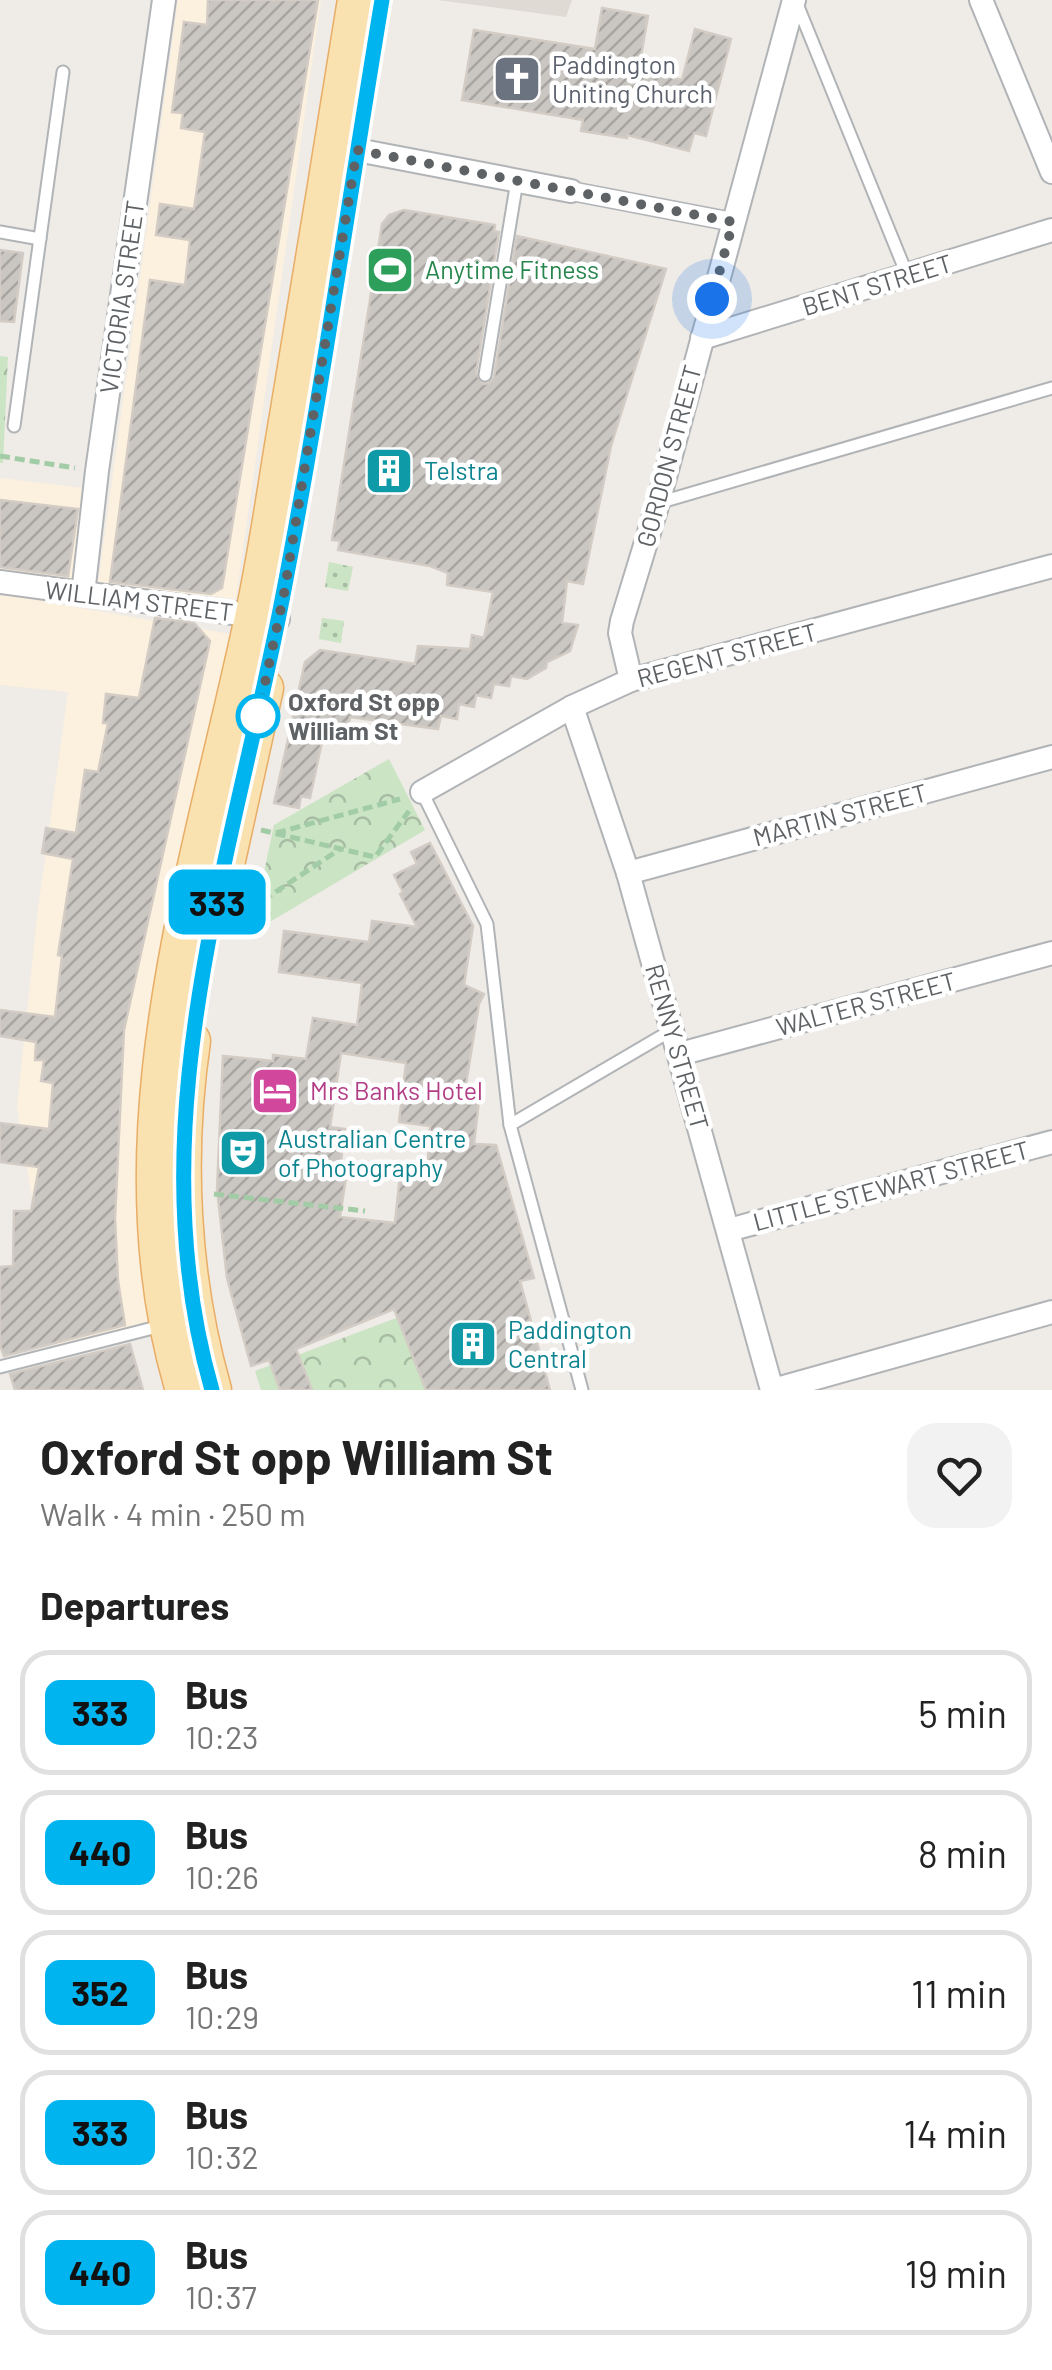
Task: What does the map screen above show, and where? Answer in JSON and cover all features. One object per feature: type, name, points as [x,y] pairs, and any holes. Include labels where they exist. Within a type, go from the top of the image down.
[{"type":"main road","points":[[184,1390],[167,1324],[160,1275],[157,1208],[165,1038],[218,776],[266,617],[357,0]]},
{"type":"main road","points":[[212,1390],[191,1300],[182,1191],[189,1052],[382,0]]},
{"type":"street","name":"VICTORIA STREET","points":[[84,594],[164,0]]},
{"type":"street","name":"GORDON STREET","points":[[631,680],[620,633],[622,621],[658,503],[794,0]]},
{"type":"street","points":[[981,0],[1052,172]]},
{"type":"street","points":[[357,150],[733,222]]},
{"type":"street","name":"BENT STREET","points":[[702,338],[1052,230]]},
{"type":"street","name":"REGENT STREET","points":[[422,792],[572,706],[631,680],[1052,566]]},
{"type":"street","name":"WILLIAM STREET","points":[[0,582],[266,617]]},
{"type":"street","name":"RENNY STREET","points":[[572,706],[628,873],[773,1390]]},
{"type":"street","name":"MARTIN STREET","points":[[628,873],[1052,757]]},
{"type":"street","name":"WALTER STREET","points":[[680,1054],[1052,953]]},
{"type":"street","name":"LITTLE STEWART STREET","points":[[729,1230],[1052,1142]]},
{"type":"street","points":[[773,1390],[1052,1312]]},
{"type":"lane","points":[[794,0],[908,276]]},
{"type":"lane","points":[[14,426],[64,72]]},
{"type":"lane","points":[[485,375],[517,181]]},
{"type":"lane","points":[[0,232],[40,239]]},
{"type":"lane","points":[[658,503],[1052,388]]},
{"type":"lane","points":[[422,792],[486,924],[510,1125],[582,1390]]},
{"type":"lane","points":[[510,1125],[672,1030]]},
{"type":"lane","points":[[0,1367],[167,1324]]},
{"type":"path","points":[[0,456],[98,472]]},
{"type":"path","points":[[274,834],[422,792]]},
{"type":"path","points":[[256,829],[374,858],[422,792]]},
{"type":"path","points":[[238,917],[340,849]]},
{"type":"path","points":[[206,1193],[365,1211]]},
{"type":"shaded area","points":[[178,0],[321,0],[236,599],[98,583]]},
{"type":"shaded area","points":[[437,0],[572,0],[566,17]]},
{"type":"shaded area","points":[[0,478],[83,488],[74,585],[0,573]]},
{"type":"shaded area","points":[[0,594],[230,634],[149,1018],[143,1185],[153,1322],[57,1349],[17,1108],[37,916],[68,692],[0,685]]},
{"type":"green space","points":[[0,356],[8,357],[3,463],[0,463]]},
{"type":"green space","points":[[329,562],[353,567],[348,591],[325,587]]},
{"type":"green space","points":[[322,618],[344,621],[341,643],[319,639]]},
{"type":"green space","points":[[389,759],[425,830],[251,933],[274,825]]},
{"type":"green space","points":[[399,1317],[427,1390],[261,1390],[255,1371]]},
{"type":"building","points":[[208,0],[318,0],[222,588],[211,594],[110,582],[150,280],[185,285],[190,240],[156,235],[160,204],[194,209],[205,132],[181,128],[183,113],[172,112],[184,22],[207,25]]},
{"type":"building","points":[[602,8],[648,16],[639,68],[682,80],[695,29],[731,39],[706,136],[694,133],[689,151],[627,135],[581,131],[583,120],[462,100],[474,30],[595,49]]},
{"type":"building","points":[[404,210],[495,225],[494,231],[499,232],[476,373],[483,384],[494,377],[517,236],[666,269],[611,446],[583,584],[567,581],[562,623],[578,625],[570,651],[547,662],[546,668],[527,679],[511,676],[509,686],[494,684],[491,698],[476,695],[474,707],[459,704],[457,719],[441,716],[438,729],[350,717],[347,737],[324,732],[310,798],[301,796],[299,808],[274,803],[305,662],[320,650],[415,664],[418,646],[470,649],[472,635],[484,638],[493,592],[447,585],[448,573],[430,566],[338,550],[340,541],[332,540],[382,224],[389,215]]},
{"type":"building","points":[[0,250],[23,253],[14,322],[0,321]]},
{"type":"building","points":[[0,500],[78,509],[68,576],[0,567]]},
{"type":"building","points":[[155,618],[194,623],[210,641],[124,1030],[115,1218],[125,1325],[4,1356],[0,1345],[0,1267],[13,1266],[14,1211],[31,1211],[39,1167],[0,1162],[0,1123],[49,1129],[53,1083],[41,1081],[44,1060],[35,1060],[36,1042],[0,1036],[0,1010],[55,1017],[62,956],[58,955],[73,859],[42,853],[46,828],[76,833],[85,770],[98,772],[108,723],[103,723],[106,694],[139,698]]},
{"type":"building","points":[[430,843],[473,926],[464,985],[484,994],[465,1090],[480,1092],[474,1144],[496,1145],[534,1278],[520,1281],[550,1390],[426,1390],[394,1309],[296,1349],[312,1390],[280,1390],[269,1360],[251,1366],[227,1278],[217,1189],[223,1056],[273,1061],[273,1055],[306,1059],[313,1018],[357,1025],[362,983],[279,972],[284,931],[369,942],[372,921],[417,927],[394,875],[417,864],[411,852]],"holes":[[[341,1053],[406,1063],[399,1122],[430,1126],[427,1178],[400,1175],[395,1223],[340,1217],[346,1177],[339,1177],[345,1129],[330,1127]]]},
{"type":"building","points":[[130,1344],[143,1390],[15,1390],[10,1374]]},
{"type":"bus line","name":"333","points":[[212,1390],[191,1300],[182,1191],[189,1052],[209,936],[284,594],[382,0]]},
{"type":"place","name":"Paddington Uniting Church","points":[[517,79]]},
{"type":"place","name":"Anytime Fitness","points":[[390,270]]},
{"type":"place","name":"Telstra","points":[[389,471]]},
{"type":"place","name":"Oxford St opp William St","points":[[258,716]]},
{"type":"place","name":"Mrs Banks Hotel","points":[[275,1091]]},
{"type":"place","name":"Australian Centre of Photography","points":[[243,1153]]},
{"type":"place","name":"Paddington Central","points":[[473,1344]]},
{"type":"route","points":[[258,716],[284,594],[357,150],[733,222],[712,299]]}]
